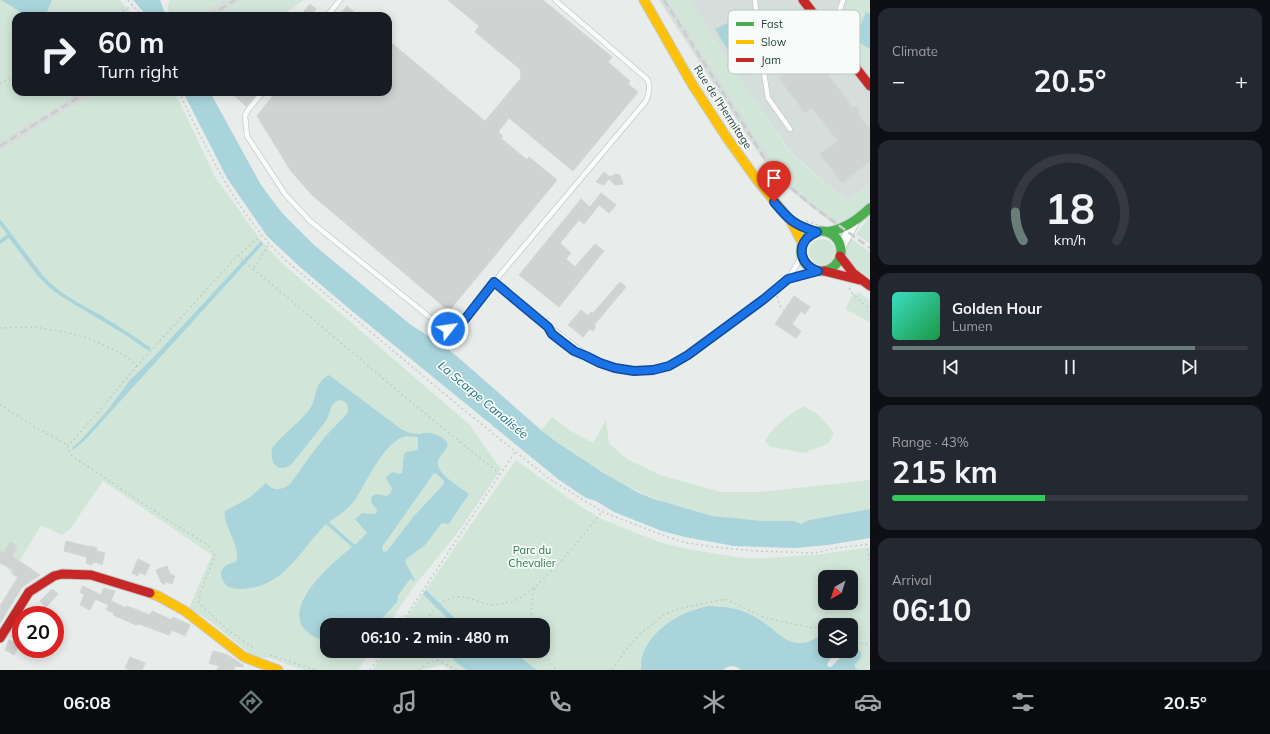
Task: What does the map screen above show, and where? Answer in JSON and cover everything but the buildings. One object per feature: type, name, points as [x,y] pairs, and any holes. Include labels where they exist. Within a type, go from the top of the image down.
[{"type":"street","name":"Rue de l'Hermitage","points":[[644,0],[692,84],[727,138],[757,180],[790,220],[803,244]]},
{"type":"street","points":[[803,0],[811,10]]},
{"type":"street","points":[[860,73],[870,86]]},
{"type":"street","points":[[860,280],[821,271],[808,266],[802,256],[803,244],[808,236],[817,232],[827,232],[843,228],[854,223],[870,208]]},
{"type":"street","name":"Rue de l'Hermitage","points":[[790,220],[798,226],[817,232]]},
{"type":"street","points":[[821,271],[834,266],[854,223]]},
{"type":"street","points":[[827,232],[834,236],[840,252],[850,270],[860,280],[870,286]]},
{"type":"street","points":[[0,638],[30,592],[54,576],[62,574],[91,575],[158,596],[185,611],[244,657],[278,670]]},
{"type":"lane","points":[[330,12],[340,0]]},
{"type":"lane","points":[[260,96],[245,116],[247,136],[285,194],[310,221],[340,246],[442,327],[454,329],[462,323],[494,282],[646,101],[649,91],[649,82],[647,79],[555,0]]},
{"type":"lane","points":[[755,0],[756,10]]},
{"type":"lane","points":[[840,10],[843,0]]},
{"type":"lane","points":[[764,74],[768,98],[790,129]]},
{"type":"lane","points":[[494,282],[548,327],[556,331],[586,356],[615,368],[634,371],[653,370],[669,366],[704,344],[788,279],[802,256]]},
{"type":"lane","points":[[788,279],[821,271]]},
{"type":"path","points":[[128,0],[139,12]]},
{"type":"path","points":[[121,12],[133,5]]},
{"type":"path","points":[[0,84],[12,76]]},
{"type":"path","points":[[181,96],[230,191],[269,244],[285,260],[336,303],[548,478],[603,512],[670,538],[688,543],[755,551],[816,553],[836,548],[870,544]]},
{"type":"path","points":[[68,446],[100,411],[137,366],[238,255],[262,236]]},
{"type":"path","points":[[253,269],[269,244]]},
{"type":"path","points":[[238,255],[242,260],[406,398],[501,475]]},
{"type":"path","points":[[845,276],[847,284],[853,294],[870,310]]},
{"type":"path","points":[[777,296],[780,306],[784,310]]},
{"type":"path","points":[[0,328],[35,327],[70,333],[93,340],[124,355],[137,366]]},
{"type":"path","points":[[0,404],[34,427],[51,437],[60,440],[68,446],[72,456],[208,545],[215,556],[200,593],[199,603],[228,630],[256,650]]},
{"type":"path","points":[[405,618],[516,451]]},
{"type":"path","points":[[427,618],[434,609],[443,603],[447,598],[463,596],[492,605],[513,601],[536,587],[569,552],[603,512]]},
{"type":"path","points":[[866,544],[870,561]]},
{"type":"path","points":[[532,618],[532,601],[536,587]]},
{"type":"path","points":[[612,670],[627,648],[640,634],[665,614],[678,609],[725,599],[766,618],[818,628]]},
{"type":"path","points":[[858,642],[870,645]]},
{"type":"path","points":[[269,655],[316,670]]},
{"type":"path","points":[[370,670],[378,658]]},
{"type":"path","points":[[548,658],[556,670]]},
{"type":"path","points":[[419,670],[428,663],[436,660],[457,670]]},
{"type":"shaded area","points":[[222,0],[243,0],[223,12],[202,12]]},
{"type":"shaded area","points":[[659,0],[668,0],[782,176],[813,204],[840,222],[835,225],[791,191],[775,175],[761,157]]},
{"type":"shaded area","points":[[689,0],[870,0],[870,183],[848,202],[792,154],[737,74],[860,74],[860,10],[728,10],[728,60]]},
{"type":"shaded area","points":[[73,96],[90,96],[0,152],[0,141]]},
{"type":"green space","points":[[0,0],[120,0],[127,9],[132,12],[12,12],[12,96],[73,96],[0,141]]},
{"type":"green space","points":[[170,0],[222,0],[202,12],[169,12],[168,4]]},
{"type":"green space","points":[[243,0],[304,0],[287,12],[223,12]]},
{"type":"green space","points":[[668,0],[689,0],[728,60],[728,74],[737,74],[792,155],[848,202],[870,183],[870,214],[841,223],[813,204],[782,176]]},
{"type":"green space","points":[[849,0],[870,0],[870,14],[866,12],[865,47],[870,49],[870,79],[860,65],[860,10],[844,10]]},
{"type":"green space","points":[[90,96],[177,96],[215,177],[259,238],[283,264],[469,424],[501,469],[464,524],[412,589],[393,618],[320,618],[320,658],[366,658],[358,670],[303,670],[269,658],[254,657],[211,622],[189,608],[212,555],[103,481],[70,529],[62,535],[41,525],[12,574],[6,566],[17,546],[10,542],[4,553],[0,551],[0,152]]},
{"type":"green space","points":[[870,216],[870,244],[856,234]]},
{"type":"green space","points":[[850,238],[870,252],[870,279],[860,273],[846,256],[844,246]]},
{"type":"green space","points":[[822,239],[831,243],[835,252],[831,261],[822,265],[813,261],[809,252],[813,243]]},
{"type":"green space","points":[[859,293],[870,300],[870,322],[845,309],[853,294]]},
{"type":"green space","points":[[803,406],[818,414],[834,433],[829,443],[804,453],[771,447],[765,441],[769,435],[782,421]]},
{"type":"green space","points":[[552,417],[569,430],[593,443],[606,420],[609,443],[627,459],[660,475],[721,492],[760,492],[870,480],[870,509],[809,520],[801,524],[786,521],[725,518],[689,510],[644,494],[601,471],[581,458],[541,430]]},
{"type":"green space","name":"Parc du Chevalier","points":[[516,460],[568,498],[601,519],[662,543],[742,558],[768,558],[822,554],[870,547],[870,670],[858,670],[855,667],[855,663],[861,659],[858,655],[858,618],[818,618],[818,638],[801,644],[791,642],[782,637],[760,620],[731,608],[719,606],[696,608],[640,664],[641,670],[537,670],[521,658],[550,658],[550,618],[455,618],[426,590],[448,618],[406,618]]},
{"type":"green space","points":[[380,658],[451,658],[467,670],[451,670],[442,665],[422,670],[373,670]]},
{"type":"water","points":[[1,0],[52,0],[47,12],[20,12]]},
{"type":"water","points":[[133,0],[160,0],[164,12],[144,12]]},
{"type":"water","points":[[866,12],[870,14],[870,49],[860,43],[860,27]]},
{"type":"water","points":[[728,23],[728,50],[715,29]]},
{"type":"water","name":"La Scarpe Canalisée","points":[[185,96],[212,96],[261,185],[282,213],[314,245],[411,325],[447,348],[541,430],[602,472],[639,493],[654,499],[712,516],[762,521],[794,521],[801,524],[809,520],[870,509],[870,538],[828,545],[795,548],[734,546],[662,531],[614,512],[596,501],[586,498],[558,479],[300,267],[267,236],[227,178]]},
{"type":"water","points":[[0,219],[50,283],[72,299],[151,348],[149,351],[50,288],[37,275],[9,238],[0,244],[0,240],[7,234],[0,225]]},
{"type":"water","points":[[261,241],[263,244],[86,439],[73,450],[72,448],[106,412],[130,380],[151,360]]},
{"type":"water","points":[[329,375],[401,429],[414,434],[432,433],[445,440],[447,447],[438,461],[438,465],[446,477],[469,494],[450,522],[448,524],[442,523],[425,545],[406,559],[405,562],[415,580],[413,581],[411,578],[398,595],[397,602],[382,618],[320,618],[320,639],[305,630],[300,620],[300,608],[305,596],[314,584],[334,562],[352,547],[326,524],[293,563],[275,579],[264,585],[242,589],[233,588],[227,586],[221,574],[227,565],[236,562],[237,556],[234,542],[226,522],[225,511],[249,498],[266,483],[275,489],[284,488],[290,484],[323,439],[337,423],[345,417],[348,408],[347,404],[340,400],[335,402],[332,405],[326,421],[291,465],[281,468],[275,465],[272,458],[272,448],[312,406],[320,383]],"holes":[[[406,436],[418,437],[418,450],[406,452],[404,455],[402,473],[399,474],[393,472],[387,476],[386,479],[392,488],[391,493],[387,496],[376,494],[372,496],[371,502],[377,510],[376,514],[362,513],[355,519],[367,533],[355,545],[329,522],[355,500],[377,463],[390,446],[398,439]],[[434,473],[444,481],[444,484],[414,516],[387,551],[383,552],[382,547]]]},
{"type":"water","points":[[426,590],[455,618],[447,618],[423,594]]},
{"type":"water","points":[[708,606],[722,607],[748,613],[765,623],[783,637],[793,642],[803,643],[818,637],[818,658],[832,658],[827,665],[829,667],[831,667],[840,658],[858,658],[858,649],[861,652],[861,658],[855,664],[855,667],[858,670],[741,670],[732,666],[723,670],[641,670],[642,658],[646,647],[653,637],[673,620],[685,613]]},
{"type":"water","points":[[452,658],[521,658],[537,670],[467,670]]},
{"type":"railway","points":[[216,12],[235,0]]},
{"type":"railway","points":[[664,0],[769,165],[804,199],[870,248]]},
{"type":"railway","points":[[0,146],[81,96]]},
{"type":"traffic: fast","points":[[827,232],[839,229],[850,223],[870,208]]},
{"type":"traffic: fast","points":[[821,231],[835,237],[841,251],[835,265],[821,271],[807,265],[801,251],[807,237],[821,231]]},
{"type":"traffic: slow","points":[[644,0],[692,84],[727,138],[757,180],[790,220],[803,244]]},
{"type":"traffic: slow","points":[[150,593],[185,611],[244,657],[278,670]]},
{"type":"traffic: jam","points":[[803,0],[811,10]]},
{"type":"traffic: jam","points":[[860,73],[870,86]]},
{"type":"traffic: jam","points":[[840,256],[853,273],[870,286]]},
{"type":"traffic: jam","points":[[824,271],[860,280]]},
{"type":"traffic: jam","points":[[0,638],[29,592],[54,576],[62,574],[91,575],[150,593]]},
{"type":"route","points":[[448,329],[454,329],[462,323],[494,282],[548,327],[552,334],[574,351],[615,368],[634,371],[653,370],[669,366],[704,344],[788,279],[818,271],[808,266],[802,256],[803,244],[805,240],[808,236],[817,232],[798,226],[790,220],[774,202]]}]
